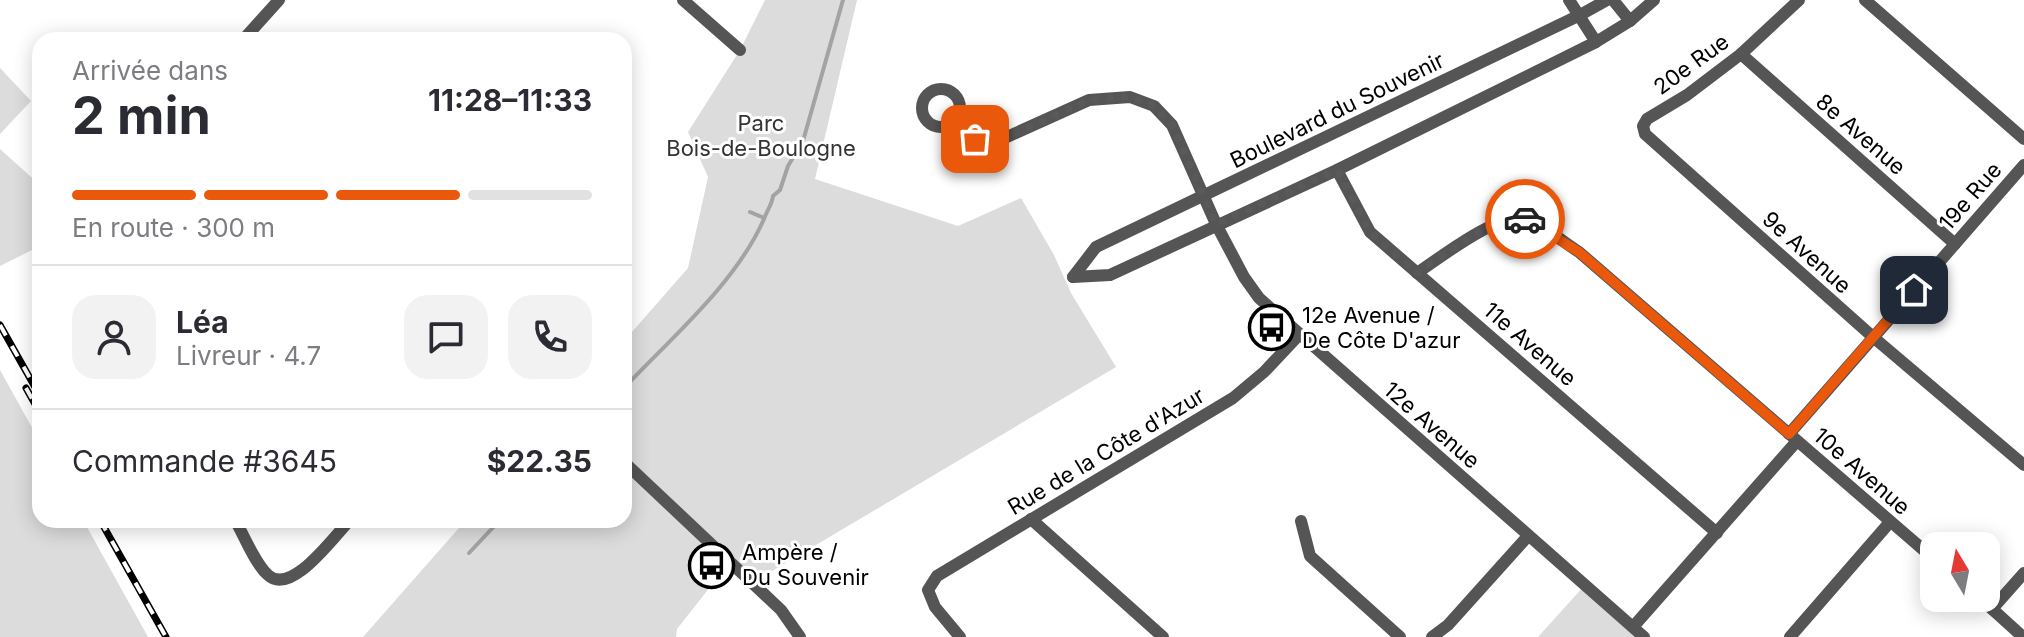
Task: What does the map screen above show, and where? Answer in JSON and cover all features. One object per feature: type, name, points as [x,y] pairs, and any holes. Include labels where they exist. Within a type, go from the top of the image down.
[{"type":"street","points":[[250,32],[279,0]]},
{"type":"street","points":[[683,0],[740,50]]},
{"type":"street","points":[[1569,0],[1596,42]]},
{"type":"street","points":[[1610,0],[1630,21]]},
{"type":"street","name":"Boulevard du Souvenir","points":[[1610,0],[1096,247],[1073,277],[1110,275],[1337,170],[1596,42],[1630,21],[1654,0]]},
{"type":"street","name":"20e Rue","points":[[1643,126],[1647,119],[1687,95],[1741,54],[1799,0]]},
{"type":"street","points":[[1865,0],[2024,139]]},
{"type":"street","name":"8e Avenue","points":[[1741,54],[1955,244]]},
{"type":"street","name":"12e Avenue","points":[[955,122],[975,139],[998,141],[1089,100],[1130,97],[1154,106],[1172,125],[1216,224],[1244,277],[1259,298],[1644,637]]},
{"type":"street","name":"9e Avenue","points":[[1643,126],[1645,134],[1873,337],[2024,465]]},
{"type":"street","name":"19e Rue","points":[[1633,627],[1717,533],[1873,337],[2024,165]]},
{"type":"street","name":"11e Avenue","points":[[1337,170],[1370,232],[1717,533]]},
{"type":"street","name":"10e Avenue","points":[[1417,273],[1493,225],[1515,218],[1527,220],[1579,252],[1920,547]]},
{"type":"street","name":"Rue de la Côte d'Azur","points":[[960,637],[935,607],[928,590],[937,576],[1233,398],[1264,372],[1299,335]]},
{"type":"street","points":[[632,470],[781,610],[800,637]]},
{"type":"street","points":[[1031,519],[1163,637]]},
{"type":"street","points":[[1301,521],[1310,556],[1400,637]]},
{"type":"street","points":[[1790,637],[1890,522]]},
{"type":"street","points":[[240,528],[266,574],[276,581],[288,581],[300,573],[342,528]]},
{"type":"street","points":[[1432,637],[1448,625],[1528,536]]},
{"type":"street","points":[[2000,600],[2024,573]]},
{"type":"street","points":[[1995,612],[2023,637]]},
{"type":"green space","name":"Parc Bois-de-Boulogne","points":[[765,0],[857,0],[815,179],[958,226],[1021,198],[1054,255],[1071,293],[1116,367],[752,583],[729,563],[677,629],[676,637],[363,637],[459,528],[632,528],[632,332],[688,268],[708,177],[688,132],[740,50]]},
{"type":"green space","points":[[0,68],[31,101],[0,134]]},
{"type":"green space","points":[[0,149],[32,178],[32,250],[0,266]]},
{"type":"green space","points":[[0,370],[32,428],[32,528],[87,528],[148,637],[0,637]]},
{"type":"green space","points":[[1585,585],[1644,637],[1538,637]]},
{"type":"waterway","points":[[632,380],[701,309],[752,243],[803,141],[843,0]]},
{"type":"waterway","points":[[750,212],[764,218]]},
{"type":"waterway","points":[[469,553],[492,528]]},
{"type":"railway","points":[[0,325],[32,382]]},
{"type":"railway","points":[[26,388],[32,399]]},
{"type":"railway","points":[[105,528],[166,637]]},
{"type":"way so far","points":[[975,139],[998,141],[1089,100],[1130,97],[1154,106],[1172,125],[1216,224],[1337,170],[1370,232],[1417,273],[1493,225],[1515,218],[1525,219]]},
{"type":"place","name":"12e Avenue / De Côte D'azur","points":[[1271,328]]},
{"type":"place","name":"Ampère / Du Souvenir","points":[[711,565]]},
{"type":"route","points":[[1525,219],[1579,252],[1789,434],[1914,290]]}]
